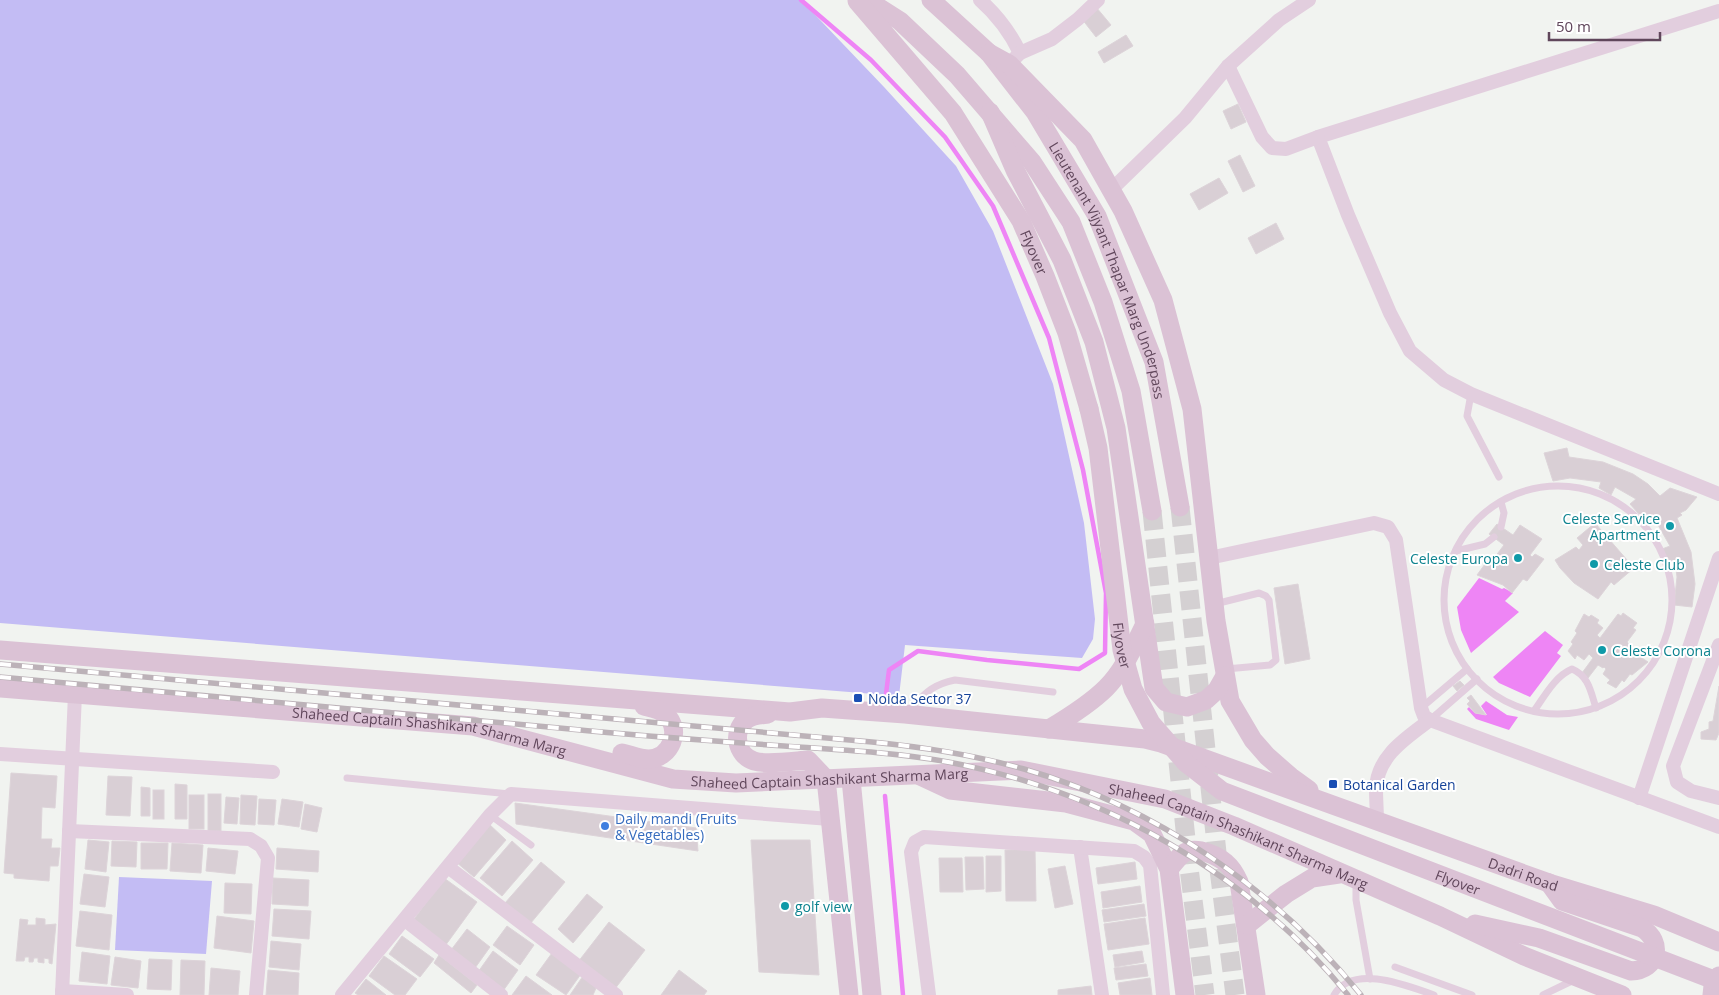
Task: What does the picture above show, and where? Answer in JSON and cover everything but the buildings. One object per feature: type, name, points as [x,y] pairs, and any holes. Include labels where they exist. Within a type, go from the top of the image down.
[{"type":"main road","name":"Flyover","points":[[856,0],[953,113],[1021,222],[1045,276],[1066,333],[1098,448],[1122,650],[1133,689],[1151,722],[1186,763],[1222,791],[1719,982]]},
{"type":"main road","name":"Lieutenant Vijyant Thapar Marg Underpass","points":[[867,0],[900,21],[958,75],[1032,162],[1071,222],[1100,293],[1131,391],[1152,510]]},
{"type":"main road","points":[[931,0],[989,53],[1014,58],[1083,140],[1127,219],[1166,308],[1192,409],[1214,604],[1230,701],[1253,740],[1267,756],[1291,777],[1330,804]]},
{"type":"main road","name":"Lieutenant Vijyant Thapar Marg Underpass","points":[[989,53],[1035,112],[1097,216],[1154,362],[1180,507]]},
{"type":"main road","points":[[990,112],[1015,170],[1062,260],[1094,342],[1116,428],[1154,688],[1166,702],[1187,707],[1206,700],[1217,690],[1225,673]]},
{"type":"main road","points":[[1049,729],[1079,710],[1107,688],[1123,667],[1145,624]]},
{"type":"main road","points":[[0,650],[790,712]]},
{"type":"main road","name":"Shaheed Captain Shashikant Sharma Marg","points":[[0,688],[473,726],[673,779],[736,783],[1021,770],[1165,799],[1242,830],[1440,916],[1524,956],[1622,995]]},
{"type":"main road","points":[[473,726],[582,744],[642,758],[650,759],[666,753],[674,738],[672,722],[667,715],[660,710],[613,697]]},
{"type":"main road","points":[[848,995],[826,779],[808,760],[760,762],[747,757],[742,752],[737,738],[742,724],[753,716],[822,708],[905,714],[1121,736],[1161,743],[1330,804]]},
{"type":"main road","points":[[918,775],[950,790],[1066,803],[1134,820],[1152,834],[1169,869],[1184,995]]},
{"type":"main road","points":[[851,778],[872,995]]},
{"type":"main road","name":"Dadri Road","points":[[1330,804],[1549,883],[1654,915],[1719,942]]},
{"type":"main road","points":[[1169,869],[1179,857],[1190,851],[1205,852],[1226,862],[1233,870],[1239,882],[1247,925],[1256,995]]},
{"type":"main road","points":[[1247,925],[1286,894],[1312,878],[1348,877]]},
{"type":"main road","points":[[1440,916],[1539,938],[1631,971],[1638,971],[1650,964],[1656,951],[1653,937],[1648,932],[1642,928],[1562,900],[1549,883]]},
{"type":"main road","points":[[1712,995],[1713,986],[1719,976]]},
{"type":"street","points":[[980,0],[992,11],[1012,36],[1014,58],[1052,39],[1078,19],[1098,0]]},
{"type":"street","points":[[1111,190],[1185,118],[1228,66],[1279,20],[1309,0]]},
{"type":"street","points":[[1228,66],[1262,137],[1272,148],[1286,149],[1318,137],[1719,11]]},
{"type":"street","points":[[1318,137],[1348,215],[1386,304],[1410,350],[1444,380],[1471,394],[1719,494]]},
{"type":"street","points":[[1209,558],[1374,523],[1388,527],[1396,540],[1420,708],[1424,716],[1430,720],[1719,827]]},
{"type":"street","points":[[1639,798],[1719,558]]},
{"type":"street","points":[[1719,645],[1673,766],[1677,782],[1690,791],[1719,798]]},
{"type":"street","points":[[75,694],[62,993],[127,995]]},
{"type":"street","points":[[1377,821],[1376,787],[1383,763],[1399,744],[1430,720]]},
{"type":"street","points":[[0,754],[273,772]]},
{"type":"street","points":[[342,995],[490,815],[511,794],[830,819]]},
{"type":"street","points":[[69,831],[250,839],[261,846],[268,858],[256,995]]},
{"type":"street","points":[[929,995],[911,852],[915,842],[924,837],[1134,851],[1144,857],[1150,866],[1163,995]]},
{"type":"street","points":[[1080,847],[1102,995]]},
{"type":"street","points":[[448,867],[616,995]]},
{"type":"street","points":[[405,920],[501,995]]},
{"type":"lane","points":[[1471,394],[1467,416],[1500,477]]},
{"type":"lane","points":[[1578,486],[1609,496],[1632,514],[1650,540],[1673,582],[1674,606],[1672,625],[1664,644],[1645,676],[1607,704],[1578,715],[1544,714],[1514,706],[1484,687],[1456,654],[1449,637],[1444,617],[1443,601],[1446,582],[1456,551],[1467,527],[1476,518],[1501,502],[1532,488],[1578,486]]},
{"type":"lane","points":[[1501,502],[1504,514],[1501,527]]},
{"type":"lane","points":[[1456,551],[1485,544],[1494,537]]},
{"type":"lane","points":[[1214,604],[1260,593],[1269,600],[1276,660],[1270,665],[1225,673]]},
{"type":"lane","points":[[1420,708],[1467,668]]},
{"type":"lane","points":[[1534,711],[1557,681],[1564,674],[1572,670],[1576,670],[1587,681],[1596,708]]},
{"type":"lane","points":[[1430,720],[1477,679]]},
{"type":"lane","points":[[905,714],[934,687],[940,683],[955,680],[1053,692]]},
{"type":"lane","points":[[347,778],[511,794]]},
{"type":"lane","points":[[490,815],[531,845]]},
{"type":"lane","points":[[1348,877],[1356,900],[1370,979]]},
{"type":"lane","points":[[1395,967],[1472,995]]},
{"type":"lane","points":[[1334,995],[1344,985],[1380,978],[1434,995]]},
{"type":"lane","points":[[1543,995],[1579,978]]},
{"type":"shaded area","points":[[0,0],[801,0],[956,166],[993,231],[1053,384],[1084,523],[1095,619],[1093,639],[1082,658],[905,645],[899,696],[0,623]]},
{"type":"shaded area","points":[[1479,578],[1513,593],[1505,601],[1519,612],[1471,653],[1461,630],[1457,607]]},
{"type":"shaded area","points":[[1545,631],[1563,645],[1557,653],[1561,656],[1530,697],[1499,683],[1493,677]]},
{"type":"shaded area","points":[[1486,701],[1507,715],[1518,717],[1509,730],[1476,719],[1467,709],[1469,707],[1475,713],[1487,715],[1481,706]]},
{"type":"shaded area","points":[[119,877],[212,881],[206,954],[115,950]]},
{"type":"waterway","points":[[801,0],[871,60],[945,137],[993,206],[1049,338],[1083,470],[1106,593],[1105,653],[1079,669],[918,651],[889,670],[886,694]]},
{"type":"waterway","points":[[885,796],[903,995]]},
{"type":"tunnel","points":[[1180,507],[1218,862],[1235,995]]},
{"type":"tunnel","points":[[1152,511],[1189,868],[1205,995]]},
{"type":"railway","points":[[0,664],[872,742],[949,752],[1005,764],[1073,785],[1120,805],[1166,829],[1210,856],[1291,920],[1327,956],[1361,995]]},
{"type":"railway","points":[[0,677],[624,734],[887,754],[948,762],[1006,775],[1062,793],[1116,816],[1169,843],[1218,875],[1265,911],[1308,951],[1348,995]]},
{"type":"place","name":"Celeste Service Apartment","points":[[1670,526]]},
{"type":"place","name":"Celeste Europa","points":[[1518,558]]},
{"type":"place","name":"Celeste Club","points":[[1594,564]]},
{"type":"place","name":"Celeste Corona","points":[[1602,650]]},
{"type":"place","name":"Noida Sector 37","points":[[858,698]]},
{"type":"place","name":"Botanical Garden","points":[[1333,784]]},
{"type":"place","name":"Daily mandi (Fruits & Vegetables)","points":[[605,826]]},
{"type":"place","name":"golf view","points":[[785,906]]}]
